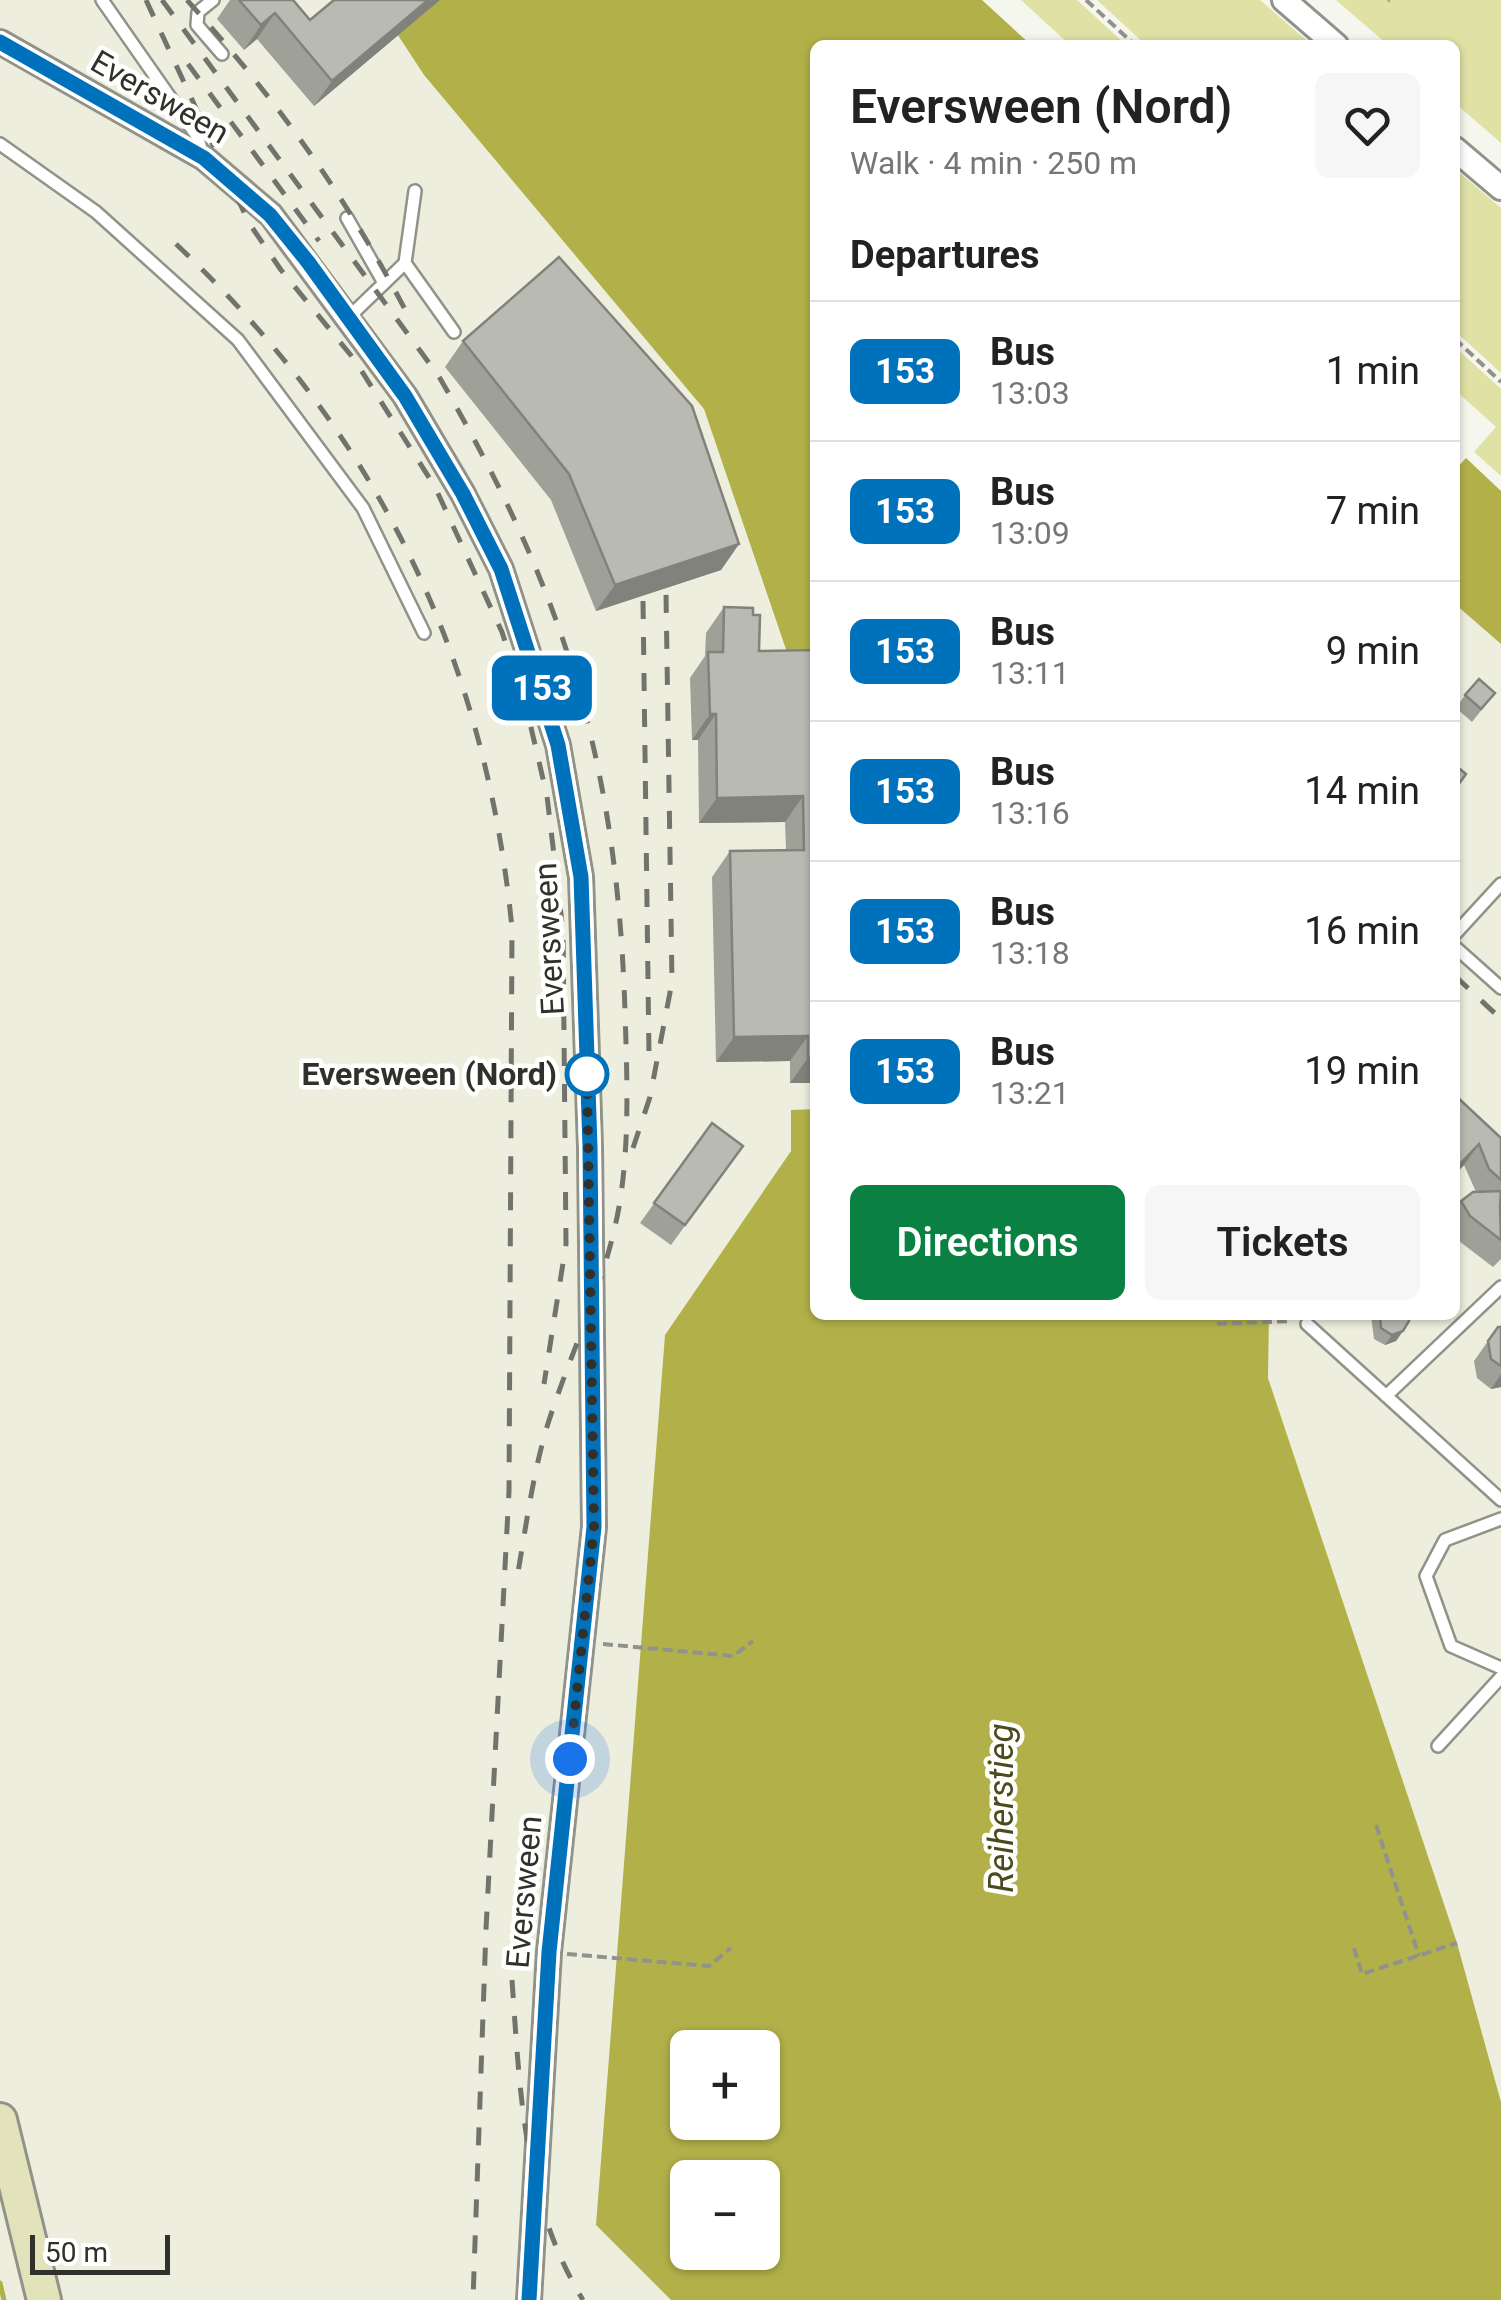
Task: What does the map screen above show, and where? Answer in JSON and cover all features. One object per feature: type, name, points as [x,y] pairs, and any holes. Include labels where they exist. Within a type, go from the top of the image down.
[{"type":"main road","points":[[0,2120],[44,2300]]},
{"type":"street","points":[[1284,0],[1330,40]]},
{"type":"street","name":"Eversween","points":[[0,42],[204,158],[270,215],[348,318],[434,443],[501,569],[534,664],[570,804],[581,877],[590,1164],[594,1527],[549,1952],[530,2300]]},
{"type":"street","points":[[1460,153],[1501,188]]},
{"type":"lane","points":[[102,0],[197,136],[204,158]]},
{"type":"lane","points":[[213,0],[196,17],[222,54]]},
{"type":"lane","points":[[0,144],[96,212],[238,340],[362,508],[424,633]]},
{"type":"lane","points":[[348,318],[405,263],[415,192]]},
{"type":"lane","points":[[347,218],[384,284]]},
{"type":"lane","points":[[405,263],[454,332]]},
{"type":"lane","points":[[1460,929],[1501,884]]},
{"type":"lane","points":[[1460,951],[1501,988]]},
{"type":"lane","points":[[1386,1396],[1501,1287]]},
{"type":"lane","points":[[1307,1324],[1501,1500]]},
{"type":"lane","points":[[1501,1519],[1446,1540],[1426,1576],[1451,1646],[1501,1668]]},
{"type":"lane","points":[[1438,1746],[1501,1678]]},
{"type":"path","points":[[1086,0],[1130,40]]},
{"type":"path","points":[[1460,344],[1501,382]]},
{"type":"path","points":[[1217,1324],[1290,1321]]},
{"type":"path","points":[[582,1642],[734,1656],[753,1641]]},
{"type":"path","points":[[1376,1825],[1419,1956]]},
{"type":"path","points":[[1354,1948],[1362,1974],[1457,1943]]},
{"type":"path","points":[[549,1952],[709,1966],[730,1948]]},
{"type":"shaded area","points":[[0,0],[375,0],[424,75],[704,409],[794,676],[810,676],[810,1109],[791,1110],[791,1151],[665,1335],[597,2226],[670,2300],[0,2300]]},
{"type":"shaded area","points":[[1460,608],[1501,644],[1501,2103],[1457,1943],[1268,1378],[1269,1320],[1460,1320]]},
{"type":"green space","points":[[1021,0],[1077,0],[1121,40],[1065,40]]},
{"type":"green space","points":[[1097,0],[1260,0],[1306,40],[1141,40]]},
{"type":"green space","points":[[1336,0],[1501,0],[1501,143],[1460,107],[1460,40],[1382,40]]},
{"type":"green space","points":[[1460,173],[1501,208],[1501,373],[1460,336]]},
{"type":"green space","points":[[1460,352],[1501,389],[1501,476],[1474,452],[1496,427],[1460,395]]},
{"type":"water","points":[[375,0],[982,0],[1026,40],[810,40],[810,676],[795,676],[704,409],[424,75]]},
{"type":"water","points":[[1466,458],[1501,491],[1501,644],[1460,608],[1460,465]]},
{"type":"water","name":"Reiherstieg","points":[[810,1109],[810,1320],[1269,1320],[1268,1378],[1457,1943],[1501,2102],[1501,2300],[671,2300],[596,2225],[665,1335],[791,1151],[791,1110]]},
{"type":"building","points":[[239,0],[293,0],[310,20],[334,0],[428,0],[332,81],[275,13],[261,25]]},
{"type":"building","points":[[559,257],[692,406],[739,544],[615,585],[569,474],[463,341]]},
{"type":"building","points":[[724,607],[753,608],[753,615],[760,615],[759,651],[810,650],[810,1058],[808,1036],[734,1037],[730,851],[804,850],[803,796],[717,798],[716,714],[710,714],[708,652],[723,652]]},
{"type":"building","points":[[1479,679],[1495,693],[1481,709],[1465,695]]},
{"type":"building","points":[[1460,1100],[1501,1138],[1501,1180],[1489,1169],[1479,1144],[1460,1164]]},
{"type":"building","points":[[712,1123],[743,1146],[685,1225],[654,1203]]},
{"type":"building","points":[[1501,1191],[1501,1240],[1470,1216],[1461,1201],[1473,1192]]},
{"type":"building","points":[[1380,1320],[1409,1320],[1403,1331],[1392,1335],[1381,1328]]},
{"type":"building","points":[[1498,1327],[1501,1366],[1491,1359],[1488,1341]]},
{"type":"waterway","points":[[0,2283],[4,2300]]},
{"type":"railway","points":[[146,0],[249,223],[281,270],[354,359],[435,487],[502,632],[529,719],[547,796],[563,931],[566,1244],[544,1384]]},
{"type":"railway","points":[[162,0],[438,375],[519,530],[576,680],[596,756],[620,920],[625,1011],[625,1159],[619,1207],[605,1264],[541,1448],[517,1578]]},
{"type":"railway","points":[[187,0],[252,76],[310,153],[362,233],[411,321]]},
{"type":"railway","points":[[188,64],[319,241]]},
{"type":"railway","points":[[176,244],[247,316],[309,392],[363,471],[409,554],[447,641],[476,732],[498,828],[512,928],[509,1491],[486,1929],[473,2300]]},
{"type":"railway","points":[[633,1148],[650,1097],[672,982],[666,593]]},
{"type":"railway","points":[[643,601],[649,1056]]},
{"type":"railway","points":[[1460,981],[1501,1019]]},
{"type":"railway","points":[[512,1980],[522,2104],[536,2185],[563,2263],[583,2300]]},
{"type":"bus line","name":"153","points":[[0,42],[204,158],[252,197],[308,262],[405,396],[463,494],[501,569],[558,745],[581,877],[590,1147],[594,1527],[549,1952],[529,2300]]},
{"type":"place","name":"Eversween (Nord)","points":[[587,1074]]},
{"type":"route","points":[[570,1759],[594,1527],[587,1074]]}]
